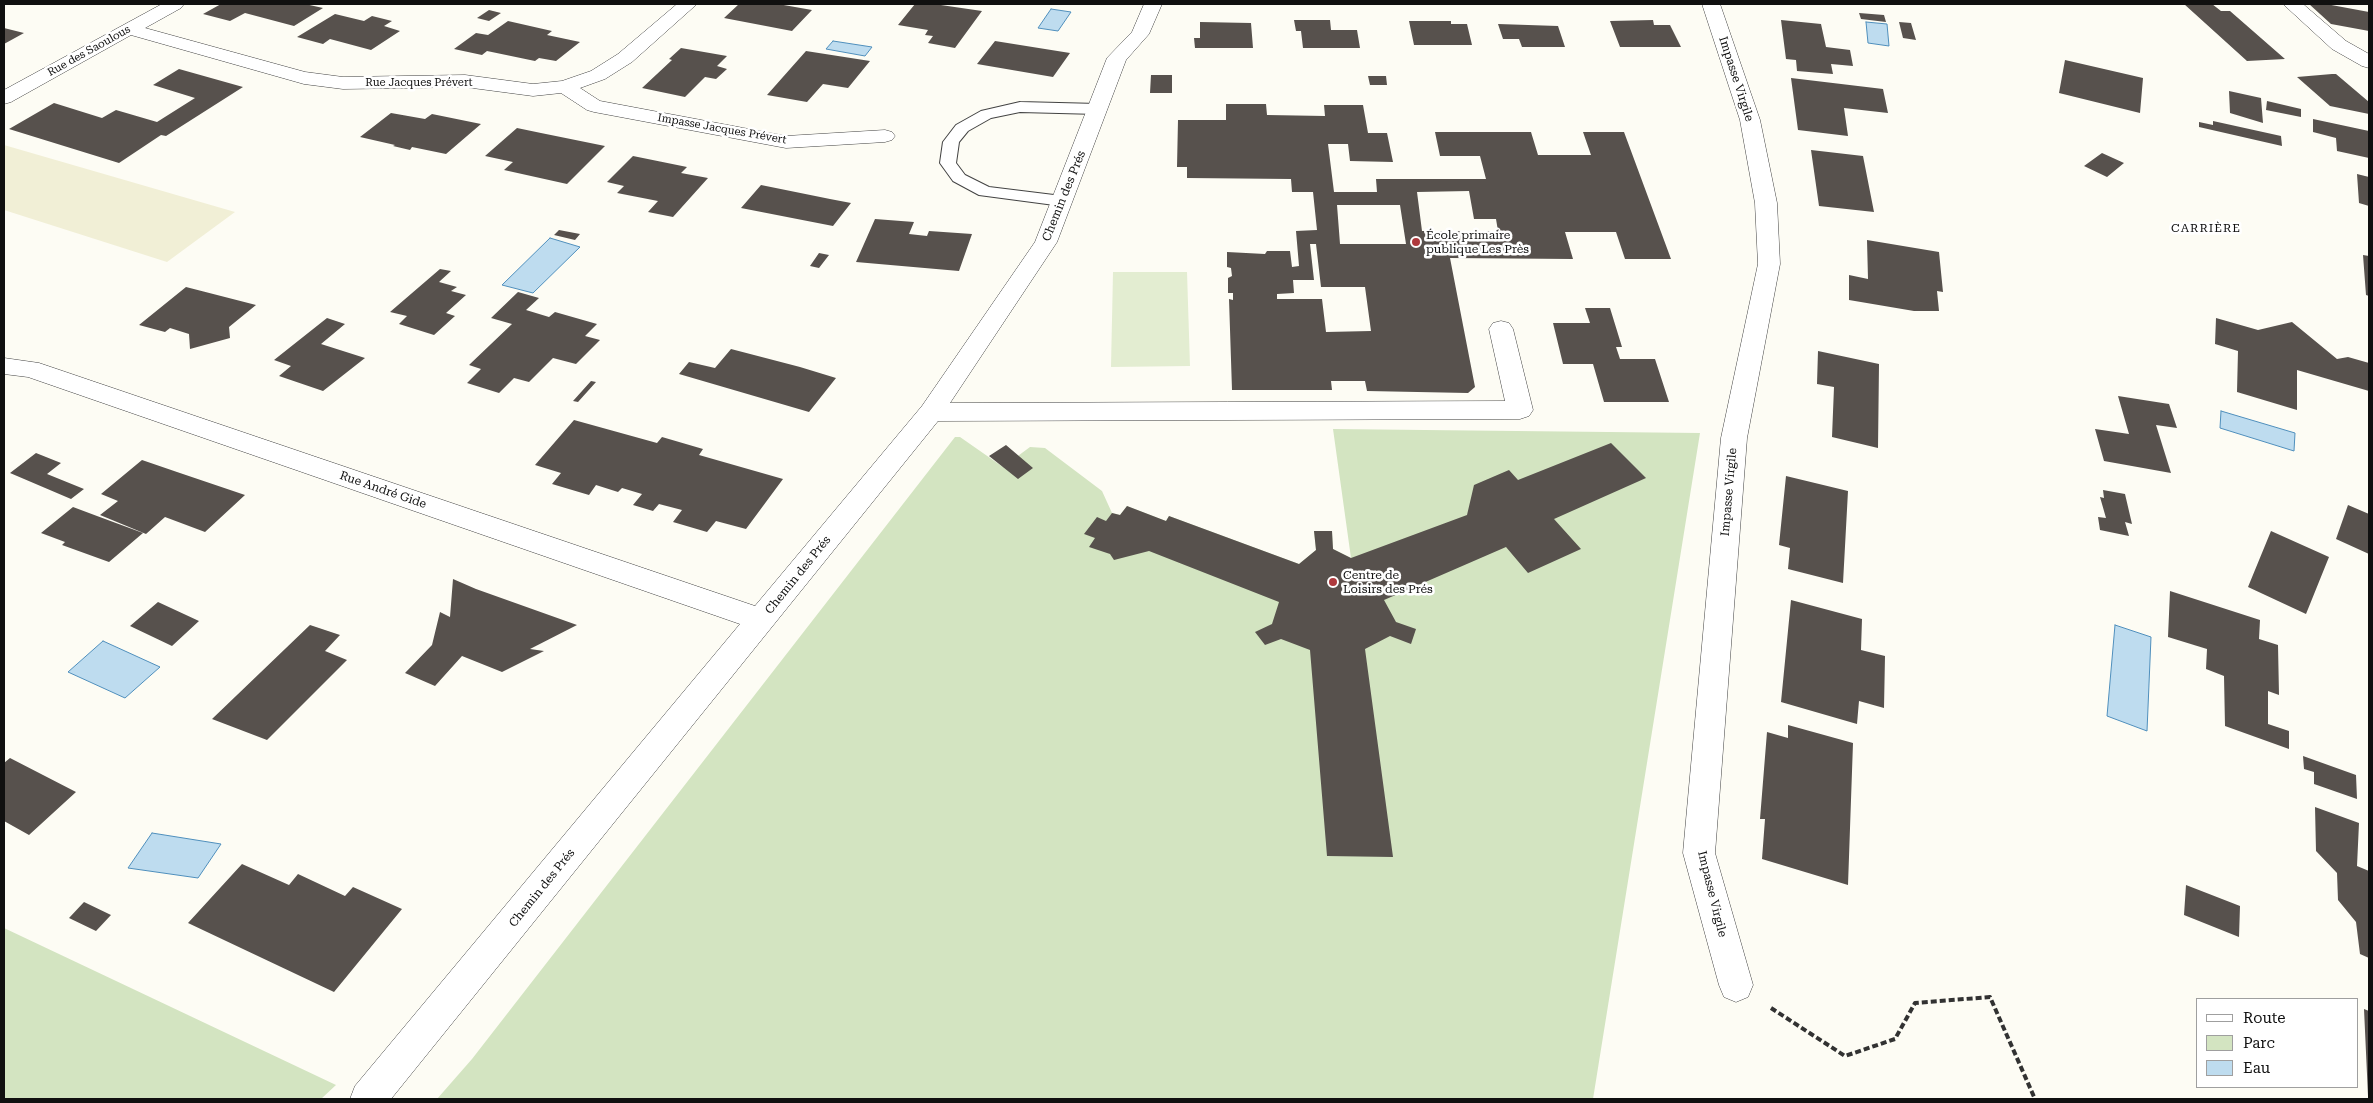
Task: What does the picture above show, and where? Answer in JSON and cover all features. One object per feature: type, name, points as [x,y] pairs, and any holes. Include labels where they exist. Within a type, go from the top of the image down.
[{"type":"street","name":"Rue des Saoulous","points":[[4,98],[175,4]]},
{"type":"street","name":"Rue Jacques Prévert","points":[[128,29],[304,78],[342,83],[465,81],[533,90],[565,87],[598,75],[626,58],[688,4]]},
{"type":"street","name":"Chemin des Prés","points":[[368,1099],[932,412],[1046,242],[1117,58],[1140,34],[1153,4]]},
{"type":"street","name":"Impasse Virgile","points":[[1711,4],[1750,120],[1766,203],[1769,264],[1734,438],[1699,854],[1736,985]]},
{"type":"street","points":[[2292,4],[2339,45],[2369,62]]},
{"type":"street","name":"Impasse Jacques Prévert","points":[[565,87],[594,106],[786,142],[885,136]]},
{"type":"street","points":[[932,412],[1520,410],[1501,329]]},
{"type":"street","name":"Rue André Gide","points":[[4,366],[39,372],[761,620]]},
{"type":"lane","points":[[1062,201],[985,191],[959,178],[948,163],[951,142],[962,128],[986,114],[1020,107],[1098,109]]},
{"type":"path","points":[[1736,985],[1845,1056],[1895,1038],[1915,1003],[1990,997],[2035,1099]]},
{"type":"shaded area","points":[[4,145],[235,212],[167,262],[4,210]]},
{"type":"green space","points":[[1113,272],[1187,272],[1190,366],[1111,367]]},
{"type":"green space","points":[[1333,429],[1700,433],[1593,1099],[437,1099],[472,1059],[955,437],[960,437],[1003,467],[1030,447],[1045,448],[1102,491],[1112,513],[1120,515],[1127,506],[1166,521],[1169,516],[1299,564],[1316,550],[1314,531],[1332,531],[1333,549],[1351,558]]},
{"type":"green space","points":[[4,928],[336,1085],[321,1099],[4,1099]]},
{"type":"water","points":[[1051,9],[1071,12],[1058,31],[1038,28]]},
{"type":"water","points":[[1866,22],[1887,24],[1889,46],[1868,43]]},
{"type":"water","points":[[833,41],[872,47],[865,56],[826,49]]},
{"type":"water","points":[[550,238],[580,247],[533,293],[502,285]]},
{"type":"water","points":[[2221,411],[2295,433],[2294,451],[2220,428]]},
{"type":"water","points":[[2115,625],[2151,637],[2147,731],[2107,716]]},
{"type":"water","points":[[103,641],[160,667],[125,698],[68,672]]},
{"type":"water","points":[[152,833],[221,844],[198,878],[128,868]]},
{"type":"building","points":[[221,4],[305,4],[323,8],[294,26],[245,13],[230,21],[203,14]]},
{"type":"building","points":[[739,4],[778,4],[812,10],[792,31],[724,18]]},
{"type":"building","points":[[915,4],[934,4],[982,11],[955,48],[928,43],[933,36],[925,35],[928,30],[898,25]]},
{"type":"building","points":[[2184,4],[2212,4],[2221,11],[2230,11],[2285,59],[2247,61]]},
{"type":"building","points":[[2309,4],[2326,4],[2369,12],[2369,31],[2331,24]]},
{"type":"building","points":[[489,10],[501,13],[489,21],[477,18]]},
{"type":"building","points":[[1859,13],[1884,15],[1886,22],[1861,19]]},
{"type":"building","points":[[335,14],[364,21],[372,16],[392,21],[384,26],[400,31],[371,50],[330,39],[323,44],[297,37]]},
{"type":"building","points":[[1294,20],[1330,20],[1331,30],[1357,30],[1360,48],[1303,48],[1301,31],[1296,31]]},
{"type":"building","points":[[1653,20],[1654,25],[1670,25],[1681,47],[1620,47],[1610,21]]},
{"type":"building","points":[[1781,20],[1821,24],[1826,47],[1850,50],[1853,66],[1831,64],[1833,74],[1797,71],[1796,60],[1786,59]]},
{"type":"building","points":[[508,21],[552,31],[547,35],[580,42],[556,61],[539,58],[535,61],[487,51],[482,55],[454,49],[476,33],[488,35]]},
{"type":"building","points":[[1409,21],[1451,21],[1451,24],[1467,24],[1472,45],[1414,45]]},
{"type":"building","points":[[1200,22],[1251,23],[1253,48],[1195,48],[1194,38],[1200,38]]},
{"type":"building","points":[[1899,22],[1911,23],[1916,40],[1903,38]]},
{"type":"building","points":[[1498,24],[1558,26],[1565,47],[1522,47],[1519,39],[1503,39]]},
{"type":"building","points":[[4,28],[24,33],[4,44]]},
{"type":"building","points":[[995,41],[1070,53],[1053,77],[977,64]]},
{"type":"building","points":[[681,48],[727,56],[717,66],[727,69],[716,79],[705,77],[685,97],[642,88],[672,60],[669,59]]},
{"type":"building","points":[[806,51],[870,61],[848,88],[823,84],[807,102],[767,95]]},
{"type":"building","points":[[2065,60],[2143,78],[2140,113],[2059,93]]},
{"type":"building","points":[[179,69],[243,87],[166,136],[161,135],[119,163],[9,129],[54,103],[102,118],[116,110],[157,122],[195,98],[153,85]]},
{"type":"building","points":[[2336,74],[2369,102],[2369,114],[2330,106],[2297,77]]},
{"type":"building","points":[[1151,75],[1172,75],[1172,93],[1150,93]]},
{"type":"building","points":[[1368,76],[1386,76],[1387,85],[1370,85]]},
{"type":"building","points":[[1791,78],[1883,89],[1888,113],[1844,108],[1848,136],[1798,130]]},
{"type":"building","points":[[2229,91],[2261,98],[2263,123],[2230,113]]},
{"type":"building","points":[[2267,101],[2301,109],[2301,117],[2266,110]]},
{"type":"building","points":[[1226,104],[1266,104],[1267,115],[1325,116],[1324,105],[1363,105],[1368,133],[1387,133],[1393,162],[1350,161],[1348,144],[1328,144],[1334,192],[1377,192],[1376,179],[1486,179],[1480,156],[1440,156],[1435,132],[1531,132],[1538,155],[1591,155],[1583,132],[1624,132],[1671,259],[1625,259],[1616,232],[1565,232],[1573,259],[1450,258],[1475,387],[1468,393],[1367,391],[1365,381],[1331,381],[1332,390],[1232,390],[1229,299],[1233,300],[1233,293],[1228,293],[1228,278],[1232,276],[1231,268],[1227,267],[1227,252],[1265,254],[1267,251],[1290,251],[1292,267],[1299,266],[1296,231],[1317,230],[1313,192],[1292,192],[1291,179],[1187,178],[1187,167],[1177,167],[1178,120],[1226,120]],"holes":[[[1469,191],[1474,219],[1496,219],[1498,231],[1422,231],[1417,192]],[[1337,205],[1400,205],[1406,244],[1340,244]],[[1310,244],[1316,244],[1321,287],[1365,287],[1371,331],[1326,332],[1322,299],[1277,299],[1277,294],[1294,293],[1293,280],[1314,280]]]},
{"type":"building","points":[[391,113],[425,119],[432,114],[481,124],[446,154],[412,147],[410,150],[360,137]]},
{"type":"building","points":[[2313,119],[2369,131],[2369,158],[2337,151],[2336,138],[2313,132]]},
{"type":"building","points":[[2213,121],[2281,136],[2282,146],[2199,127],[2199,122],[2213,125]]},
{"type":"building","points":[[517,128],[605,146],[567,184],[504,170],[513,162],[485,156]]},
{"type":"building","points":[[1811,150],[1863,156],[1874,212],[1819,206]]},
{"type":"building","points":[[2102,153],[2124,163],[2107,177],[2084,166]]},
{"type":"building","points":[[633,156],[687,167],[681,173],[708,178],[673,217],[648,212],[658,201],[617,193],[624,186],[607,182]]},
{"type":"building","points":[[2357,174],[2369,177],[2369,206],[2359,203]]},
{"type":"building","points":[[761,185],[851,203],[833,226],[741,208]]},
{"type":"building","points":[[875,219],[914,222],[909,234],[927,236],[929,231],[972,234],[959,271],[856,262]]},
{"type":"building","points":[[559,230],[580,234],[575,240],[554,235]]},
{"type":"building","points":[[1867,240],[1939,252],[1943,292],[1937,291],[1939,311],[1914,311],[1849,300],[1849,275],[1868,279]]},
{"type":"building","points":[[819,253],[829,255],[819,268],[810,266]]},
{"type":"building","points":[[2363,255],[2369,256],[2369,296],[2366,295]]},
{"type":"building","points":[[440,269],[451,271],[439,282],[457,287],[451,291],[466,295],[446,313],[455,316],[434,335],[399,324],[407,316],[390,312]]},
{"type":"building","points":[[186,287],[256,305],[229,327],[230,338],[190,349],[189,334],[170,328],[165,332],[139,325]]},
{"type":"building","points":[[518,292],[539,298],[526,310],[549,317],[555,312],[597,324],[585,336],[600,340],[576,364],[553,358],[529,382],[514,378],[499,393],[467,383],[481,369],[469,365],[512,324],[491,318]]},
{"type":"building","points":[[1585,308],[1610,308],[1622,347],[1616,347],[1620,359],[1655,359],[1669,402],[1604,402],[1593,364],[1563,364],[1553,323],[1590,323]]},
{"type":"building","points":[[327,318],[345,324],[321,344],[365,358],[323,391],[279,376],[291,366],[274,360]]},
{"type":"building","points":[[2216,318],[2258,330],[2292,322],[2337,359],[2348,357],[2369,363],[2369,391],[2297,370],[2297,410],[2237,392],[2238,351],[2215,344]]},
{"type":"building","points":[[731,349],[836,378],[809,412],[679,374],[689,362],[715,368]]},
{"type":"building","points":[[1818,351],[1879,364],[1878,448],[1832,437],[1834,387],[1817,384]]},
{"type":"building","points":[[591,381],[596,382],[578,402],[573,401]]},
{"type":"building","points":[[2118,396],[2169,404],[2177,428],[2156,425],[2171,473],[2104,461],[2095,429],[2129,434]]},
{"type":"building","points":[[574,420],[657,443],[662,437],[703,449],[699,455],[783,479],[746,529],[716,521],[707,532],[673,522],[682,510],[659,504],[653,511],[633,505],[642,494],[622,488],[618,492],[596,485],[589,495],[552,484],[561,473],[535,465]]},
{"type":"building","points":[[1611,443],[1646,478],[1554,519],[1581,549],[1528,573],[1506,547],[1384,600],[1396,622],[1416,629],[1411,644],[1390,636],[1365,649],[1393,857],[1327,856],[1310,650],[1281,639],[1265,645],[1255,632],[1272,624],[1279,602],[1149,551],[1114,560],[1110,554],[1089,547],[1095,538],[1084,534],[1097,517],[1106,521],[1112,513],[1120,515],[1127,506],[1166,521],[1169,516],[1299,564],[1316,550],[1314,531],[1332,531],[1333,549],[1351,558],[1467,515],[1474,485],[1509,470],[1518,480]]},
{"type":"building","points":[[1006,445],[1033,468],[1018,479],[989,456]]},
{"type":"building","points":[[36,453],[61,463],[47,474],[84,489],[71,499],[10,473]]},
{"type":"building","points":[[142,460],[245,495],[205,532],[165,517],[146,534],[100,515],[118,501],[101,494]]},
{"type":"building","points":[[1786,476],[1848,491],[1843,583],[1788,569],[1790,548],[1779,545]]},
{"type":"building","points":[[2103,490],[2125,494],[2132,524],[2125,522],[2129,536],[2100,530],[2098,517],[2106,518],[2100,497],[2104,498]]},
{"type":"building","points":[[2348,505],[2369,514],[2369,554],[2336,539]]},
{"type":"building","points":[[73,507],[143,533],[109,562],[62,545],[65,542],[41,533]]},
{"type":"building","points":[[2271,531],[2329,557],[2306,614],[2248,587]]},
{"type":"building","points":[[453,579],[577,625],[530,649],[544,651],[502,672],[462,656],[435,686],[405,673],[432,645],[440,612],[450,617]]},
{"type":"building","points":[[2170,591],[2260,620],[2259,639],[2278,645],[2279,695],[2268,691],[2268,724],[2289,731],[2289,749],[2225,726],[2224,676],[2206,669],[2207,649],[2168,637]]},
{"type":"building","points":[[1791,600],[1862,619],[1861,650],[1885,656],[1884,708],[1859,701],[1857,724],[1781,702]]},
{"type":"building","points":[[158,602],[199,621],[172,646],[130,626]]},
{"type":"building","points":[[310,625],[340,635],[325,651],[347,660],[267,740],[212,719]]},
{"type":"building","points":[[1788,725],[1853,743],[1848,885],[1762,859],[1765,819],[1760,819],[1767,732],[1788,738]]},
{"type":"building","points":[[2303,756],[2356,775],[2357,799],[2314,784],[2314,772],[2304,769]]},
{"type":"building","points":[[10,758],[76,792],[29,835],[4,821],[4,763]]},
{"type":"building","points":[[2315,807],[2359,823],[2357,866],[2369,871],[2369,958],[2360,954],[2356,922],[2338,900],[2337,873],[2316,851]]},
{"type":"building","points":[[242,864],[289,885],[298,874],[345,896],[353,887],[402,909],[334,992],[188,923]]},
{"type":"building","points":[[2186,885],[2240,906],[2239,937],[2184,915]]},
{"type":"building","points":[[84,902],[111,915],[96,931],[69,918]]},
{"type":"building","points":[[2364,1009],[2369,1011],[2369,1096],[2368,1096]]},
{"type":"place","name":"École primaire publique Les Près","points":[[1416,242]]},
{"type":"place","name":"Centre de Loisirs des Prés","points":[[1333,582]]},
{"type":"district","name":"CARRIÈRE","points":[[2206,228]]}]
